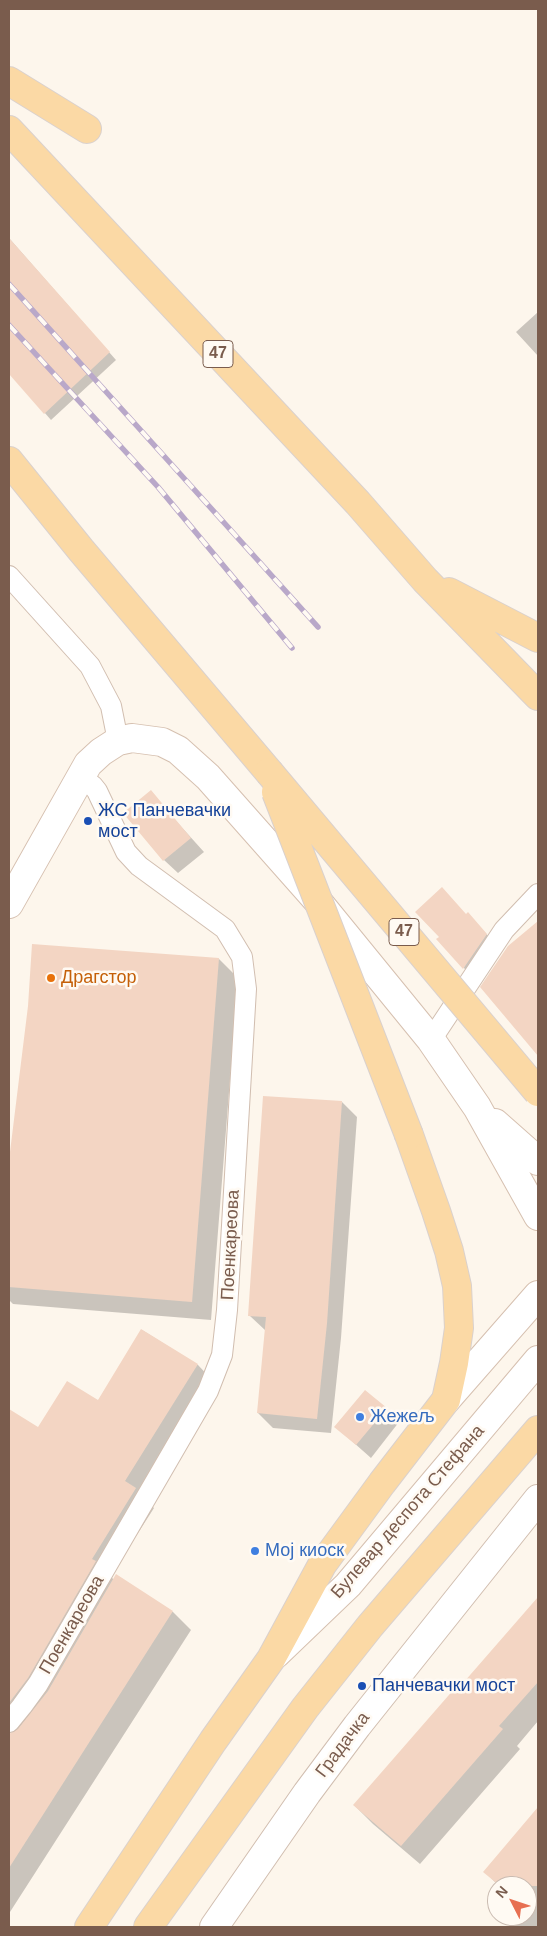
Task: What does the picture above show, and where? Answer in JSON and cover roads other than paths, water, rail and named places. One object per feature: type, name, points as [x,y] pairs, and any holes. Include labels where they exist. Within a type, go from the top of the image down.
[{"type":"main road","points":[[9,81],[88,129]]},
{"type":"main road","name":"47","points":[[9,130],[358,503],[425,580],[538,696]]},
{"type":"main road","name":"47","points":[[9,461],[87,558],[538,1092]]},
{"type":"main road","points":[[425,580],[538,638]]},
{"type":"main road","points":[[269,772],[409,1135],[441,1227],[457,1286],[459,1328],[446,1400]]},
{"type":"main road","name":"Булевар деспота Стефана","points":[[89,1927],[213,1741],[271,1659],[322,1565],[446,1400]]},
{"type":"main road","points":[[148,1927],[305,1708],[370,1626],[538,1430]]},
{"type":"street","points":[[9,904],[88,764],[101,752],[118,741],[132,738],[162,742],[178,750],[208,777],[316,899],[431,1040],[477,1107],[538,1216]]},
{"type":"street","points":[[477,1107],[538,1161]]},
{"type":"street","name":"Булевар деспота Стефана","points":[[446,1400],[538,1295]]},
{"type":"street","name":"Булевар деспота Стефана","points":[[271,1659],[348,1585],[538,1360]]},
{"type":"street","name":"Градачка","points":[[214,1927],[307,1793],[357,1726],[538,1499]]},
{"type":"lane","points":[[11,584],[90,666],[111,706],[118,741]]},
{"type":"lane","name":"Поенкареова","points":[[9,1722],[38,1684],[208,1390],[222,1355],[227,1310],[246,989],[242,957],[225,929],[139,866],[126,852],[96,791],[93,786],[81,777]]},
{"type":"lane","points":[[431,1040],[504,930],[538,894]]},
{"type":"railway","points":[[9,284],[318,627]]},
{"type":"railway","points":[[9,325],[158,487],[292,648]]},
{"type":"place","name":"ЖС Панчевачки мост","points":[[88,821]]},
{"type":"place","name":"Драгстор","points":[[51,978]]},
{"type":"place","name":"Жежељ","points":[[360,1417]]},
{"type":"place","name":"Мој киоск","points":[[255,1551]]},
{"type":"place","name":"Панчевачки мост","points":[[362,1686]]}]
